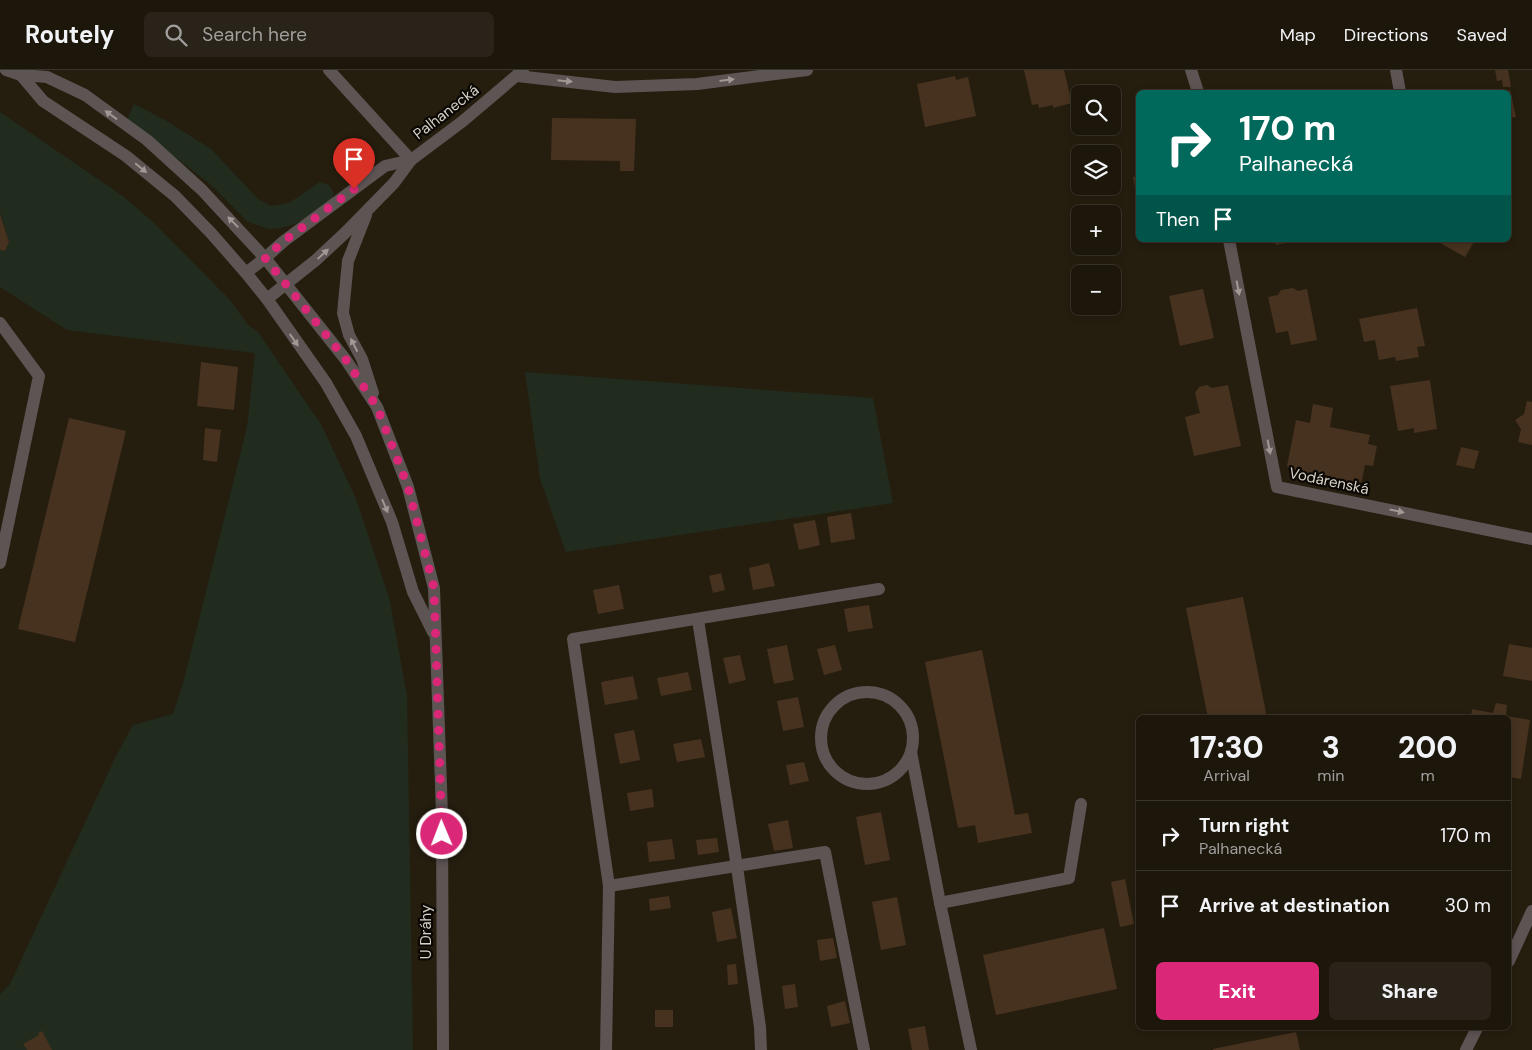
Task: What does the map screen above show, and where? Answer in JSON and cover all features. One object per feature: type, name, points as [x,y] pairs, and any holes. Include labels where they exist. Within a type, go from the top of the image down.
[{"type":"street","points":[[6,70],[21,76],[47,77],[85,95],[147,140],[202,190],[265,258],[346,360],[377,407]]},
{"type":"street","points":[[329,70],[411,160]]},
{"type":"street","points":[[520,73],[615,87],[697,84],[807,70]]},
{"type":"street","points":[[1192,70],[1197,90]]},
{"type":"street","points":[[1396,70],[1400,90]]},
{"type":"street","name":"Palhanecká","points":[[266,299],[316,260],[345,233],[394,183],[411,160],[520,73]]},
{"type":"street","points":[[21,76],[44,101],[126,156],[175,196],[212,233],[266,299],[326,383],[356,436],[392,522],[413,592],[435,636]]},
{"type":"street","name":"Palhanecká","points":[[246,273],[284,241],[385,166],[411,160]]},
{"type":"street","points":[[370,206],[348,261],[343,312],[349,335],[362,359],[377,407]]},
{"type":"street","name":"Vodárenská","points":[[1229,242],[1277,487],[1532,539]]},
{"type":"street","points":[[0,323],[38,376],[0,563]]},
{"type":"street","name":"U Dráhy","points":[[377,407],[408,487],[434,588],[442,814],[443,1050]]},
{"type":"street","points":[[606,1050],[609,886],[574,640],[879,589]]},
{"type":"street","points":[[698,620],[737,867],[760,1027],[761,1050]]},
{"type":"street","points":[[911,752],[904,766],[893,776],[880,783],[864,785],[849,781],[836,773],[826,761],[821,746],[821,731],[826,716],[835,704],[848,696],[862,692],[878,693],[892,699],[903,709],[910,722],[913,737],[911,752],[971,1050]]},
{"type":"street","points":[[940,903],[1069,878],[1081,804]]},
{"type":"street","points":[[609,886],[825,852],[864,1050]]},
{"type":"street","points":[[1511,957],[1532,911]]},
{"type":"street","points":[[1466,1050],[1476,1030]]},
{"type":"green space","points":[[134,104],[165,120],[211,149],[258,199],[271,206],[289,203],[320,182],[329,185],[334,194],[330,203],[297,223],[281,228],[268,229],[247,221],[210,184],[127,120]]},
{"type":"green space","points":[[0,112],[124,197],[154,223],[230,300],[248,325],[258,332],[322,426],[356,499],[389,597],[407,696],[413,1050],[0,1050],[0,994],[10,984],[116,756],[133,725],[173,714],[184,680],[247,427],[255,353],[67,330],[0,287],[0,250],[5,251],[9,242],[0,212]]},
{"type":"green space","points":[[525,372],[873,398],[893,503],[566,552],[540,479]]},
{"type":"building","points":[[1024,70],[1064,70],[1071,103],[1053,108],[1053,105],[1039,108],[1038,104],[1032,105]]},
{"type":"building","points":[[1495,70],[1508,70],[1511,87],[1503,87],[1502,80],[1497,81]]},
{"type":"building","points":[[955,76],[956,80],[968,77],[976,116],[925,127],[917,84]]},
{"type":"building","points":[[1511,94],[1516,117],[1511,118]]},
{"type":"building","points":[[552,118],[636,119],[634,171],[620,171],[620,161],[551,160]]},
{"type":"building","points":[[1136,176],[1136,192],[1133,177]]},
{"type":"building","points":[[0,214],[9,242],[5,251],[0,250]]},
{"type":"building","points":[[1275,242],[1290,242],[1276,245]]},
{"type":"building","points":[[1439,242],[1474,242],[1465,257]]},
{"type":"building","points":[[1293,288],[1298,291],[1307,289],[1317,340],[1291,345],[1288,331],[1276,333],[1268,297],[1278,295],[1281,290]]},
{"type":"building","points":[[1203,289],[1214,338],[1180,346],[1169,296]]},
{"type":"building","points":[[1417,308],[1425,346],[1417,347],[1419,357],[1396,361],[1395,357],[1379,360],[1375,340],[1364,342],[1359,319]]},
{"type":"building","points":[[201,362],[238,367],[234,410],[197,406]]},
{"type":"building","points":[[1430,380],[1437,429],[1414,433],[1414,428],[1398,431],[1390,386]]},
{"type":"building","points":[[1207,385],[1212,388],[1228,385],[1241,446],[1194,456],[1185,417],[1200,413],[1195,393],[1199,387]]},
{"type":"building","points":[[1527,401],[1532,402],[1532,445],[1518,442],[1521,429],[1515,420],[1524,414]]},
{"type":"building","points":[[1313,404],[1333,408],[1330,427],[1370,435],[1368,444],[1377,446],[1373,466],[1365,465],[1361,485],[1290,470],[1287,466],[1296,420],[1310,423]]},
{"type":"building","points":[[69,418],[126,431],[75,642],[18,629]]},
{"type":"building","points":[[205,428],[221,430],[217,462],[203,460]]},
{"type":"building","points":[[1461,447],[1479,451],[1474,469],[1456,465]]},
{"type":"building","points":[[851,513],[855,539],[831,543],[827,517]]},
{"type":"building","points":[[815,520],[820,545],[799,550],[793,524]]},
{"type":"building","points":[[769,563],[775,586],[753,590],[749,568]]},
{"type":"building","points":[[721,573],[725,590],[713,593],[709,576]]},
{"type":"building","points":[[619,585],[624,609],[598,614],[593,590]]},
{"type":"building","points":[[1243,597],[1266,715],[1207,715],[1186,608]]},
{"type":"building","points":[[869,605],[873,628],[848,632],[844,609]]},
{"type":"building","points":[[1509,644],[1532,648],[1532,681],[1503,676]]},
{"type":"building","points":[[787,645],[794,680],[774,684],[767,649]]},
{"type":"building","points":[[835,645],[842,670],[824,675],[817,649]]},
{"type":"building","points":[[982,650],[1015,815],[1028,813],[1032,833],[978,843],[975,825],[958,828],[925,662]]},
{"type":"building","points":[[740,655],[746,680],[729,684],[723,658]]},
{"type":"building","points":[[688,672],[692,690],[661,696],[657,678]]},
{"type":"building","points":[[633,676],[638,699],[605,705],[601,682]]},
{"type":"building","points":[[798,697],[804,727],[783,731],[777,701]]},
{"type":"building","points":[[1496,703],[1507,705],[1506,715],[1471,715],[1472,709],[1493,713]]},
{"type":"building","points":[[1511,717],[1530,720],[1521,779],[1511,777]]},
{"type":"building","points":[[634,730],[640,760],[620,764],[614,734]]},
{"type":"building","points":[[701,739],[705,757],[677,762],[673,744]]},
{"type":"building","points":[[804,762],[809,781],[790,785],[786,765]]},
{"type":"building","points":[[652,789],[654,807],[630,811],[627,793]]},
{"type":"building","points":[[881,812],[890,860],[865,865],[856,817]]},
{"type":"building","points":[[788,820],[793,848],[774,851],[768,824]]},
{"type":"building","points":[[717,838],[719,852],[698,855],[696,840]]},
{"type":"building","points":[[672,839],[675,859],[649,862],[647,842]]},
{"type":"building","points":[[1125,879],[1134,924],[1120,927],[1111,882]]},
{"type":"building","points":[[669,896],[671,908],[650,911],[649,899]]},
{"type":"building","points":[[897,897],[906,945],[881,950],[872,902]]},
{"type":"building","points":[[731,908],[737,938],[717,942],[712,912]]},
{"type":"building","points":[[1104,928],[1117,989],[996,1015],[983,955]]},
{"type":"building","points":[[833,938],[837,958],[820,961],[817,940]]},
{"type":"building","points":[[736,964],[738,984],[728,985],[727,965]]},
{"type":"building","points":[[795,984],[798,1007],[785,1009],[782,986]]},
{"type":"building","points":[[845,1001],[850,1023],[831,1027],[827,1006]]},
{"type":"building","points":[[655,1010],[673,1010],[673,1027],[655,1027]]},
{"type":"building","points":[[925,1026],[929,1050],[912,1050],[908,1029]]},
{"type":"building","points":[[42,1031],[52,1050],[27,1050],[23,1044],[39,1035],[38,1033]]},
{"type":"building","points":[[1296,1032],[1300,1050],[1213,1050],[1213,1049]]},
{"type":"route","points":[[354,189],[284,241],[265,258],[346,360],[377,407],[408,487],[434,588],[442,834]]}]
